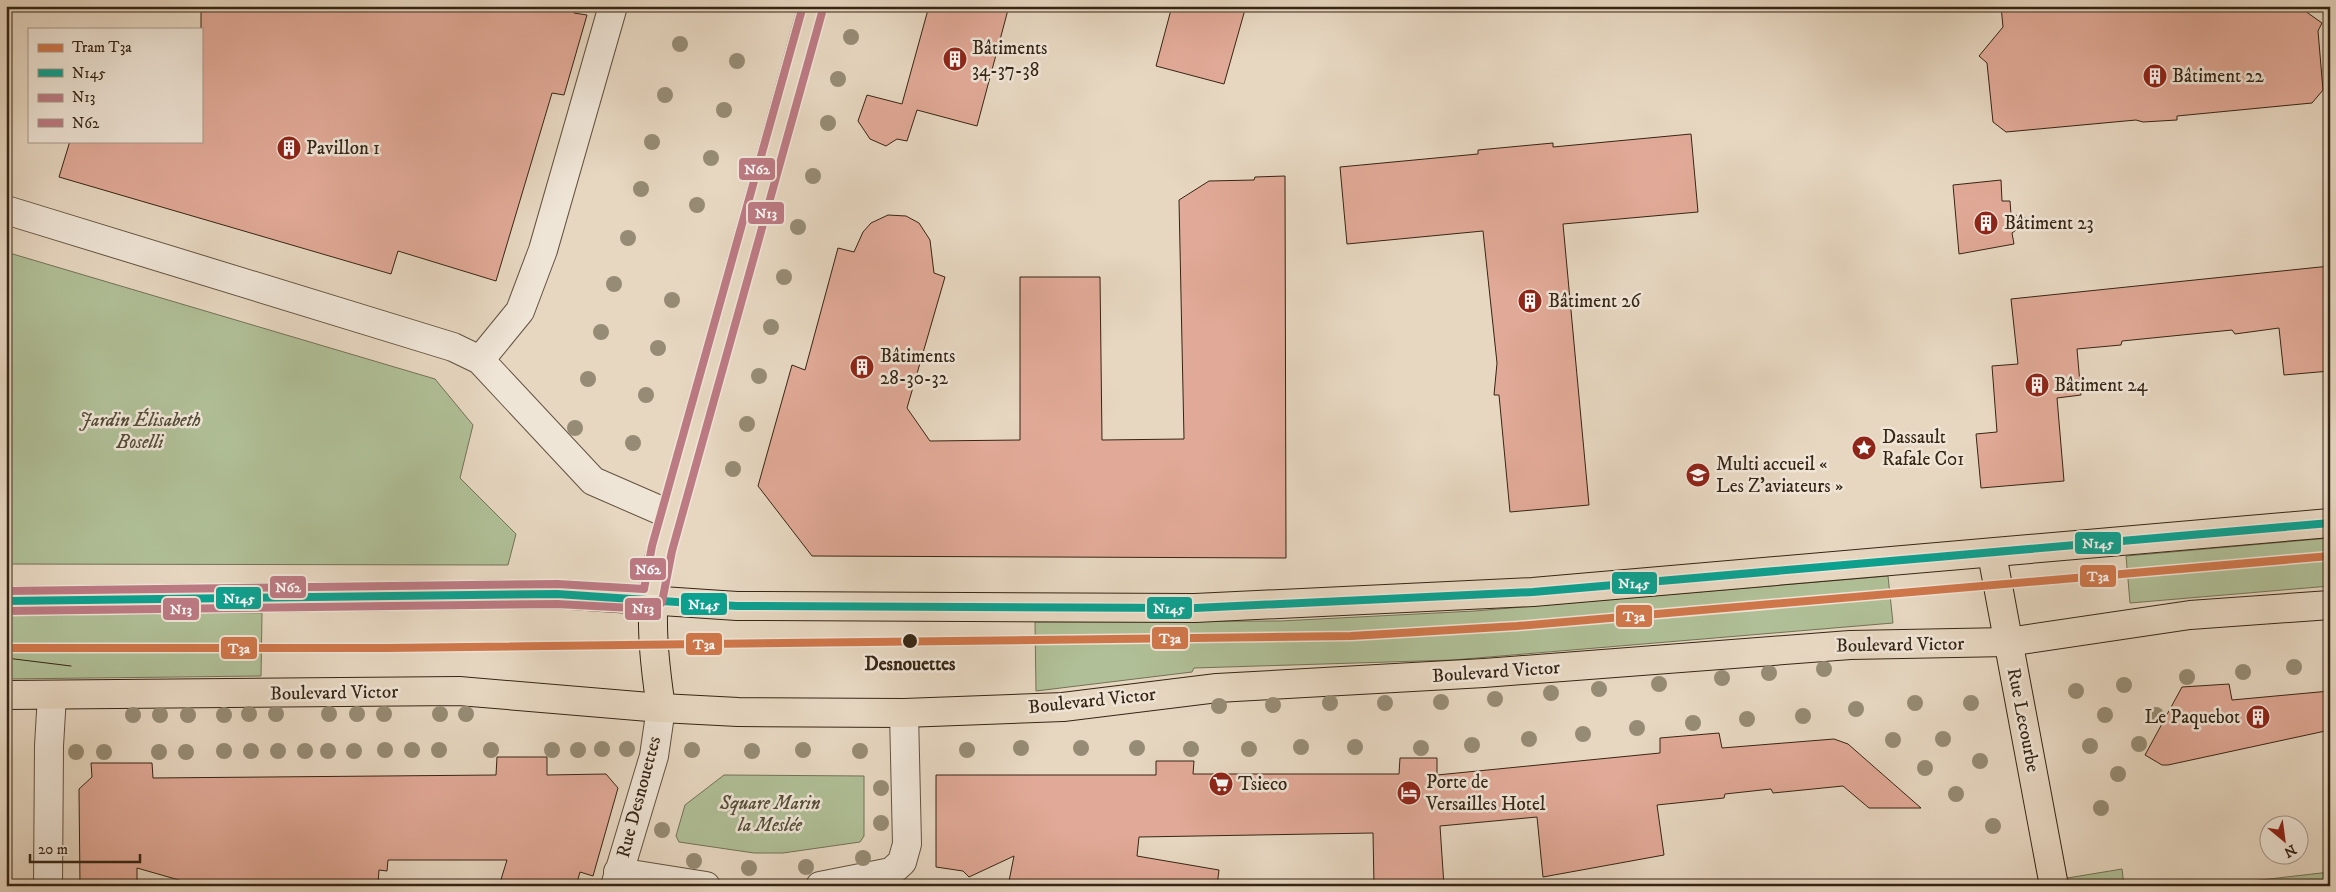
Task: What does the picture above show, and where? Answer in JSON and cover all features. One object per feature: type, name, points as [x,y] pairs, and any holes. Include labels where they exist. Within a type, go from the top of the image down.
[{"type":"main road","points":[[661,708],[652,644],[652,599],[657,567],[813,6]]},
{"type":"main road","points":[[6,601],[557,594],[737,606],[1195,608],[1533,592],[1992,554],[2330,523]]},
{"type":"main road","name":"Rue Lecourbe","points":[[1992,554],[2054,886]]},
{"type":"main road","name":"Boulevard Victor","points":[[6,695],[458,691],[730,712],[904,713],[1063,707],[1217,688],[1484,673],[1850,645],[2008,642],[2190,616],[2330,605]]},
{"type":"street","points":[[480,360],[520,311],[542,250],[613,6]]},
{"type":"street","points":[[6,210],[453,347],[480,360],[594,481],[671,514]]},
{"type":"street","points":[[48,886],[49,746],[52,695]]},
{"type":"street","name":"Rue Desnouettes","points":[[616,879],[654,756],[661,708]]},
{"type":"street","points":[[820,886],[892,872],[902,862],[906,844],[904,713]]},
{"type":"street","points":[[616,879],[706,886]]},
{"type":"green space","name":"Jardin Élisabeth Boselli","points":[[6,252],[435,379],[473,425],[460,478],[516,534],[508,565],[6,564]]},
{"type":"green space","points":[[2330,538],[2330,586],[2130,603],[2126,556]]},
{"type":"green space","points":[[1888,576],[1893,623],[1453,660],[1194,668],[1192,672],[1036,691],[1035,622],[1280,621],[1475,611]]},
{"type":"green space","points":[[262,613],[261,676],[6,679],[6,615]]},
{"type":"green space","name":"Square Marin la Meslée","points":[[724,775],[864,776],[864,836],[860,842],[783,853],[754,853],[679,842],[676,836],[685,805]]},
{"type":"green space","points":[[2122,869],[2124,886],[2019,886]]},
{"type":"green space","points":[[2330,872],[2330,886],[2208,886]]},
{"type":"building","name":"Pavillon 1","points":[[201,6],[576,6],[574,13],[587,15],[564,95],[552,93],[496,281],[398,251],[391,274],[59,177],[70,142],[202,142]]},
{"type":"building","name":"Bâtiments 34-37-38","points":[[929,6],[1009,6],[977,126],[917,110],[907,141],[897,139],[886,146],[870,139],[858,121],[867,95],[902,104]]},
{"type":"building","points":[[1172,6],[1246,6],[1224,84],[1156,66]]},
{"type":"building","name":"Bâtiment 22","points":[[2001,6],[2298,6],[2322,23],[2318,31],[2323,90],[2312,103],[2177,116],[2177,120],[2143,122],[2136,120],[2006,132],[1993,122],[1987,63],[1979,56],[2003,27]]},
{"type":"building","name":"Bâtiment 26","points":[[1691,134],[1698,212],[1563,224],[1589,505],[1510,512],[1499,395],[1494,395],[1497,363],[1483,231],[1347,244],[1340,167],[1478,154],[1478,150],[1553,143],[1553,147]]},
{"type":"building","name":"Bâtiments 28-30-32","points":[[1285,176],[1286,558],[812,556],[758,486],[792,365],[805,370],[838,248],[854,252],[863,232],[871,223],[888,215],[906,216],[919,223],[930,240],[934,273],[945,277],[907,408],[930,441],[1020,440],[1020,277],[1100,277],[1102,440],[1184,439],[1179,200],[1209,181],[1254,180],[1255,177]]},
{"type":"building","name":"Bâtiment 23","points":[[2001,180],[2002,201],[2010,201],[2011,214],[2031,219],[2012,233],[2014,244],[1959,254],[1953,185]]},
{"type":"building","name":"Bâtiment 24","points":[[2330,266],[2330,371],[2284,375],[2279,328],[2235,334],[2232,330],[2122,341],[2121,345],[2077,349],[2081,395],[2057,398],[2064,481],[1981,488],[1976,434],[1997,432],[1992,366],[2018,364],[2011,299]]},
{"type":"building","name":"Le Paquebot","points":[[2229,684],[2232,700],[2330,691],[2330,730],[2168,765],[2162,765],[2145,755],[2182,687]]},
{"type":"building","points":[[1719,733],[1722,748],[1834,739],[1848,744],[1921,808],[1869,808],[1843,786],[1773,793],[1771,789],[1725,794],[1724,798],[1657,805],[1664,855],[1543,877],[1537,817],[1440,826],[1444,886],[1374,886],[1373,833],[1139,837],[1137,856],[1219,870],[1217,886],[1008,886],[1014,856],[969,877],[963,871],[936,867],[936,775],[1156,775],[1156,761],[1194,761],[1193,774],[1399,774],[1400,758],[1437,758],[1437,775],[1660,753],[1660,738]]},
{"type":"building","points":[[497,757],[547,757],[547,775],[606,774],[618,788],[593,876],[580,872],[576,886],[499,886],[507,860],[388,860],[387,871],[379,870],[378,884],[200,886],[137,868],[137,886],[80,886],[79,789],[92,777],[91,763],[152,763],[153,778],[496,775]]},
{"type":"tram line","name":"T3a","points":[[6,648],[387,648],[1351,636],[1517,626],[2330,556]]},
{"type":"tram line","points":[[6,658],[71,666]]},
{"type":"transit line","name":"N62","points":[[6,591],[557,584],[644,589],[652,546],[803,6]]},
{"type":"transit line","name":"N13","points":[[6,611],[557,604],[651,609],[658,607],[662,602],[672,551],[823,9]]},
{"type":"transit line","name":"N145","points":[[6,601],[557,594],[737,606],[1195,608],[1533,592],[2330,523]]},
{"type":"place","name":"Bâtiments 34-37-38","points":[[955,59]]},
{"type":"place","name":"Bâtiment 22","points":[[2155,76]]},
{"type":"place","name":"Pavillon 1","points":[[289,148]]},
{"type":"place","name":"Bâtiment 23","points":[[1986,223]]},
{"type":"place","name":"Bâtiment 26","points":[[1530,301]]},
{"type":"place","name":"Bâtiments 28-30-32","points":[[862,367]]},
{"type":"place","name":"Bâtiment 24","points":[[2037,385]]},
{"type":"place","name":"Dassault Rafale C01","points":[[1864,448]]},
{"type":"place","name":"Multi accueil « Les Z’aviateurs »","points":[[1698,475]]},
{"type":"place","name":"Desnouettes","points":[[910,641]]},
{"type":"place","name":"Le Paquebot","points":[[2258,717]]},
{"type":"place","name":"Tsieco","points":[[1221,784]]},
{"type":"place","name":"Porte de Versailles Hotel","points":[[1409,793]]}]
